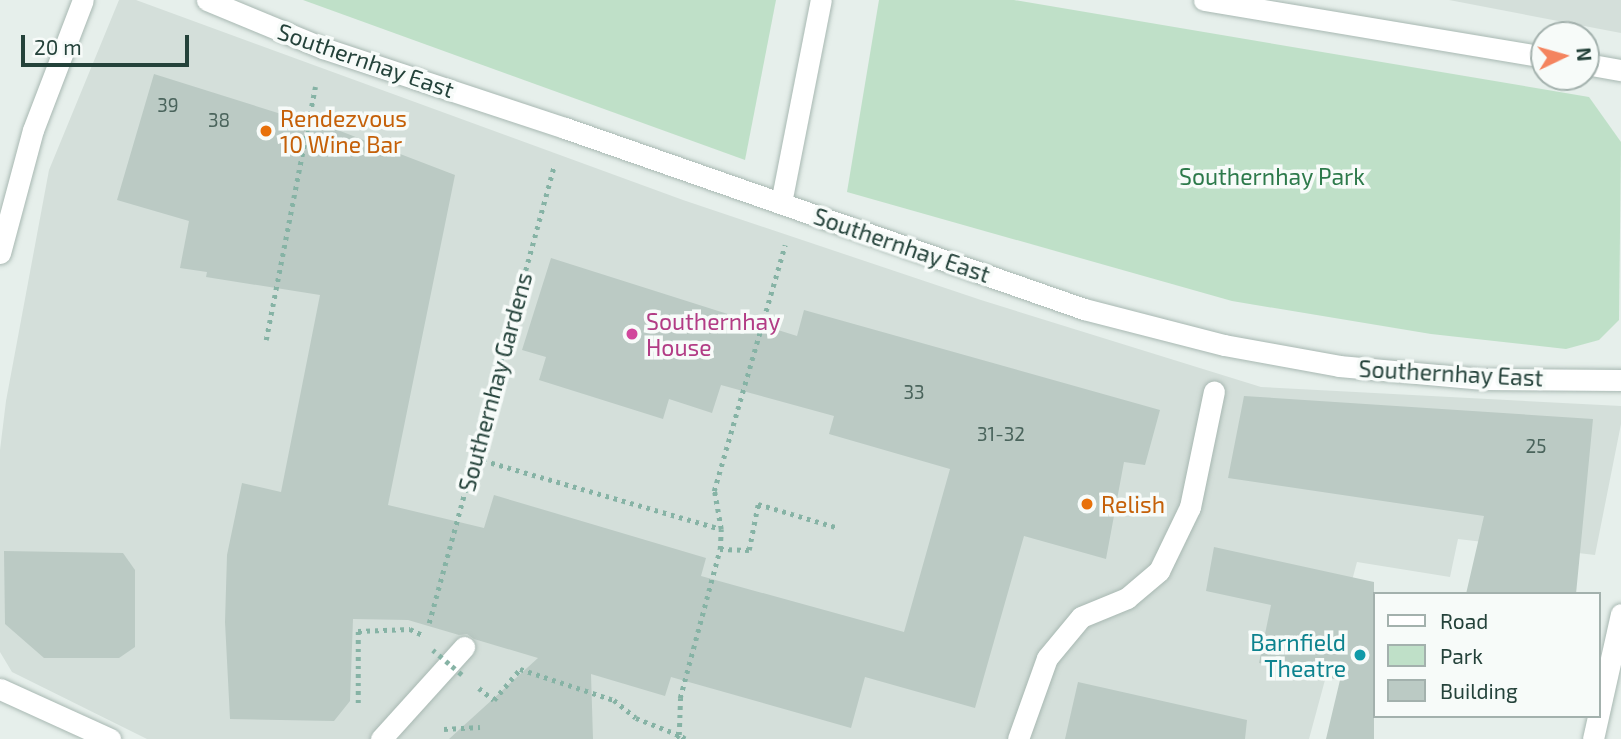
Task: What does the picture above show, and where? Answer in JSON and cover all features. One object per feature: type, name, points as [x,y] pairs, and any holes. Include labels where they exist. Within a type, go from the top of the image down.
[{"type":"street","points":[[0,253],[33,130],[83,0]]},
{"type":"street","name":"Southernhay East","points":[[207,0],[323,48],[565,128],[1084,309],[1224,345],[1339,366],[1483,379],[1621,380]]},
{"type":"street","points":[[789,205],[821,0]]},
{"type":"street","points":[[1204,0],[1530,55]]},
{"type":"street","points":[[1600,66],[1621,70]]},
{"type":"street","points":[[1018,739],[1047,658],[1081,617],[1127,598],[1159,571],[1190,506],[1214,391]]},
{"type":"street","points":[[1600,708],[1621,614]]},
{"type":"street","points":[[381,739],[464,647]]},
{"type":"street","points":[[0,689],[110,739]]},
{"type":"street","points":[[1593,739],[1598,718]]},
{"type":"path","points":[[266,340],[323,48]]},
{"type":"path","name":"Southernhay Gardens","points":[[426,636],[565,128]]},
{"type":"path","points":[[677,737],[680,698],[720,550],[721,529],[714,491],[789,205]]},
{"type":"path","points":[[475,458],[721,529]]},
{"type":"path","points":[[720,550],[749,550],[758,504],[839,528]]},
{"type":"path","points":[[358,712],[358,631],[410,629]]},
{"type":"path","points":[[433,650],[494,699],[520,669],[614,700],[636,718],[685,739]]},
{"type":"shaded area","points":[[119,0],[136,0],[683,200],[981,300],[1261,387],[1621,406],[1621,424],[1595,555],[1458,539],[1450,577],[1357,562],[1309,739],[147,739],[12,672],[0,652],[0,450],[6,401],[49,170]]},
{"type":"shaded area","points":[[1449,0],[1621,0],[1621,33],[1600,29],[1600,21],[1558,21]]},
{"type":"green space","points":[[303,0],[776,0],[745,160]]},
{"type":"green space","name":"Southernhay Park","points":[[879,0],[1014,0],[1530,87],[1530,91],[1553,91],[1589,97],[1621,142],[1619,320],[1599,340],[1566,349],[1431,334],[1232,301],[847,192]]},
{"type":"building","points":[[154,74],[313,124],[314,121],[455,175],[388,505],[484,528],[494,495],[706,558],[701,576],[904,632],[950,469],[829,434],[834,416],[721,385],[712,413],[669,399],[663,419],[539,380],[546,357],[522,350],[551,258],[797,336],[804,310],[1160,410],[1145,465],[1124,462],[1106,559],[1024,536],[975,708],[865,677],[851,728],[671,677],[665,696],[591,674],[593,739],[449,739],[538,658],[474,639],[467,634],[459,635],[408,620],[353,619],[350,701],[334,721],[230,719],[225,622],[227,555],[242,483],[281,492],[320,295],[206,277],[207,272],[180,268],[189,221],[117,200]]},
{"type":"building","points":[[1244,396],[1593,419],[1576,592],[1466,592],[1484,516],[1228,478]]},
{"type":"building","points":[[1214,547],[1374,582],[1374,739],[1326,739],[1340,680],[1259,663],[1271,605],[1206,591]]},
{"type":"building","points":[[4,551],[123,553],[135,570],[135,647],[119,658],[44,658],[5,624]]},
{"type":"building","points":[[1078,682],[1247,720],[1245,739],[1065,739]]},
{"type":"place","name":"Rendezvous 10 Wine Bar","points":[[266,131]]},
{"type":"place","name":"Southernhay House","points":[[632,334]]},
{"type":"place","name":"Relish","points":[[1087,504]]},
{"type":"place","name":"Barnfield Theatre","points":[[1360,655]]}]
